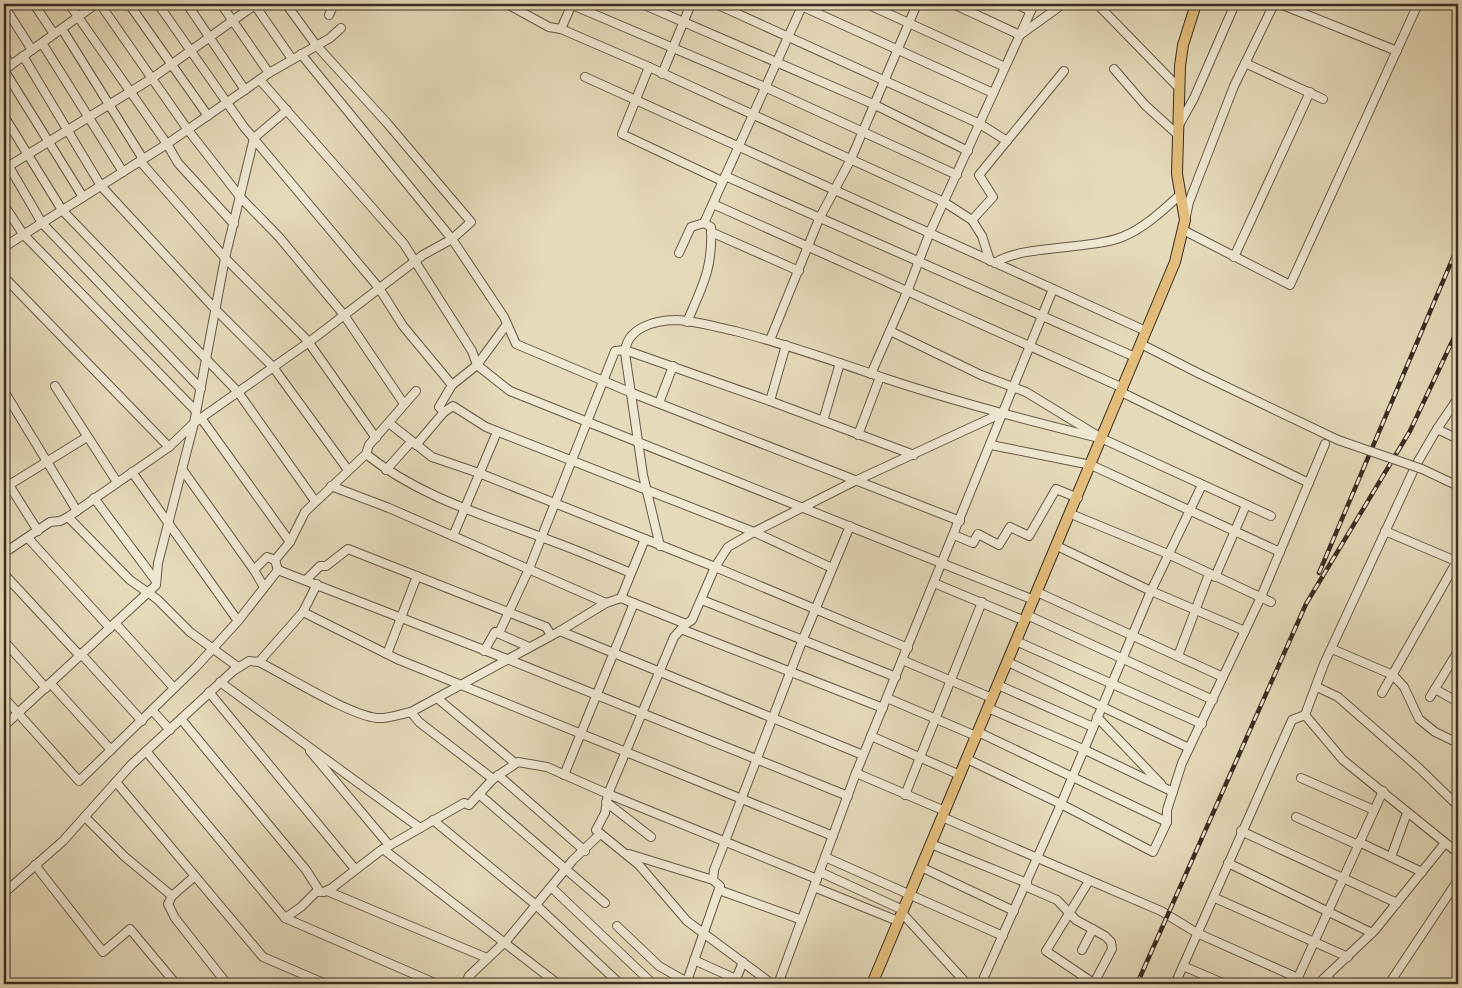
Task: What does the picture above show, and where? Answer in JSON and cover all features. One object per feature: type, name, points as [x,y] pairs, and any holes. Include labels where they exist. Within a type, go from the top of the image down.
[{"type":"main road","points":[[872,984],[1078,498],[1175,262],[1184,225],[1181,194],[1176,174],[1179,88],[1183,45],[1196,4]]},
{"type":"street","points":[[34,4],[54,34]]},
{"type":"street","points":[[69,4],[167,144],[178,163],[234,224]]},
{"type":"street","points":[[6,68],[79,18],[96,4]]},
{"type":"street","points":[[100,4],[188,130],[241,198],[279,237],[344,315],[404,404]]},
{"type":"street","points":[[129,4],[208,116]]},
{"type":"street","points":[[158,4],[226,104],[266,155],[380,288],[403,326],[452,385]]},
{"type":"street","points":[[187,4],[211,36],[245,90]]},
{"type":"street","points":[[222,4],[269,73]]},
{"type":"street","points":[[200,388],[42,223],[5,164],[48,142],[151,79],[255,4],[292,59]]},
{"type":"street","points":[[4,553],[50,522],[60,521],[68,517],[170,447],[194,423],[309,342],[414,262],[452,239],[472,222],[387,123],[316,45],[286,4]]},
{"type":"street","points":[[329,15],[334,4]]},
{"type":"street","points":[[507,4],[549,27],[561,29],[650,67],[944,202],[972,220],[982,236],[992,262]]},
{"type":"street","points":[[561,29],[571,4],[862,130],[957,175]]},
{"type":"street","points":[[642,4],[873,104],[968,151]]},
{"type":"street","points":[[662,74],[691,4]]},
{"type":"street","points":[[716,4],[980,124],[1007,141]]},
{"type":"street","points":[[704,223],[767,88],[801,4],[896,50],[993,93]]},
{"type":"street","points":[[867,4],[1005,67]]},
{"type":"street","points":[[770,340],[809,248],[819,219],[851,159],[917,4]]},
{"type":"street","points":[[953,4],[1020,35]]},
{"type":"street","points":[[871,374],[907,292],[930,232],[1033,8],[1016,4]]},
{"type":"street","points":[[1020,35],[1063,4]]},
{"type":"street","points":[[1097,4],[1179,88]]},
{"type":"street","points":[[1114,69],[1145,104],[1177,131],[1194,98],[1235,4]]},
{"type":"street","points":[[1274,4],[1234,86],[1189,202],[1184,225],[1234,257],[1290,286],[1418,4]]},
{"type":"street","points":[[1280,4],[1397,51]]},
{"type":"street","points":[[5,5],[32,50]]},
{"type":"street","points":[[4,244],[42,223],[167,144],[269,73],[330,38],[341,28]]},
{"type":"street","points":[[62,29],[109,104],[141,160],[225,258],[309,342],[376,438]]},
{"type":"street","points":[[42,43],[123,172]]},
{"type":"street","points":[[4,54],[6,68],[48,142],[83,197]]},
{"type":"street","points":[[301,54],[452,239],[507,324],[516,344],[632,393],[960,521]]},
{"type":"street","points":[[23,56],[100,186],[216,310],[273,367],[348,470]]},
{"type":"street","points":[[1246,63],[1323,99]]},
{"type":"street","points":[[650,67],[622,134],[1135,357]]},
{"type":"street","points":[[972,220],[993,197],[979,175],[1064,71]]},
{"type":"street","points":[[585,77],[1146,331]]},
{"type":"street","points":[[260,80],[404,244],[472,352],[477,365],[510,391],[639,444],[942,562],[1036,596],[1132,635],[1223,677]]},
{"type":"street","points":[[1234,257],[1310,92]]},
{"type":"street","points":[[4,726],[156,585],[169,522],[194,423],[225,258],[254,138],[287,110]]},
{"type":"street","points":[[4,116],[62,210],[238,392],[315,501]]},
{"type":"street","points":[[992,262],[1032,252],[1093,244],[1122,237],[1139,228],[1181,194]]},
{"type":"street","points":[[713,204],[1122,390],[1309,483]]},
{"type":"street","points":[[4,205],[23,234],[196,411]]},
{"type":"street","points":[[679,253],[691,227],[704,223],[711,227],[712,254],[707,275],[687,322]]},
{"type":"street","points":[[711,232],[799,272]]},
{"type":"street","points":[[4,277],[170,447]]},
{"type":"street","points":[[778,984],[871,736],[960,521],[1000,414],[1053,289]]},
{"type":"street","points":[[660,546],[647,491],[625,350],[630,338],[646,324],[658,321],[687,322],[770,340],[880,377],[1000,414],[1102,439]]},
{"type":"street","points":[[444,412],[439,407],[452,385],[477,365],[507,324]]},
{"type":"street","points":[[890,331],[981,375],[1026,392],[1102,439],[1272,516]]},
{"type":"street","points":[[1141,344],[1338,440],[1422,470],[1458,486]]},
{"type":"street","points":[[770,401],[786,345]]},
{"type":"street","points":[[499,633],[542,537],[615,351],[625,350],[673,366],[914,455]]},
{"type":"street","points":[[823,421],[840,363]]},
{"type":"street","points":[[659,403],[673,366]]},
{"type":"street","points":[[858,435],[880,377]]},
{"type":"street","points":[[55,386],[117,482]]},
{"type":"street","points":[[4,391],[77,511]]},
{"type":"street","points":[[275,560],[290,542],[305,512],[366,454],[369,445],[416,391]]},
{"type":"street","points":[[1175,984],[1197,933],[1215,898],[1241,831],[1292,720],[1304,715],[1324,664],[1385,531],[1437,429],[1458,398]]},
{"type":"street","points":[[386,470],[444,412],[453,406],[498,432],[754,532],[832,568]]},
{"type":"street","points":[[772,984],[687,921],[639,865],[596,830],[605,813],[607,798],[674,637],[692,620],[715,567],[728,547],[855,481],[1000,414]]},
{"type":"street","points":[[201,418],[290,542]]},
{"type":"street","points":[[389,423],[432,458],[479,473],[715,567],[908,648]]},
{"type":"street","points":[[1437,429],[1458,439]]},
{"type":"street","points":[[453,536],[498,432]]},
{"type":"street","points":[[9,485],[88,438]]},
{"type":"street","points":[[966,759],[1061,804],[1153,852],[1167,822],[1167,810],[1182,763],[1261,598],[1324,444]]},
{"type":"street","points":[[990,445],[1091,465],[1280,552]]},
{"type":"street","points":[[366,454],[405,482],[465,508],[631,573]]},
{"type":"street","points":[[182,469],[254,570],[264,588]]},
{"type":"street","points":[[132,472],[238,621]]},
{"type":"street","points":[[4,477],[38,531]]},
{"type":"street","points":[[981,984],[1038,858],[1151,591],[1202,484]]},
{"type":"street","points":[[331,486],[529,568],[606,603]]},
{"type":"street","points":[[954,535],[973,543],[978,534],[999,545],[1010,527],[1029,536],[1056,489],[1078,498]]},
{"type":"street","points":[[94,498],[156,581]]},
{"type":"street","points":[[1178,656],[1194,610],[1246,505]]},
{"type":"street","points":[[1071,514],[1168,554],[1272,602]]},
{"type":"street","points":[[68,517],[130,580],[157,599],[190,632],[238,667]]},
{"type":"street","points":[[713,880],[725,841],[756,759],[850,526]]},
{"type":"street","points":[[1382,693],[1458,561],[1385,531]]},
{"type":"street","points":[[28,538],[174,688]]},
{"type":"street","points":[[621,598],[644,539]]},
{"type":"street","points":[[1057,546],[1151,591],[1245,631]]},
{"type":"street","points":[[306,580],[320,566],[326,566],[348,549],[546,627],[551,635]]},
{"type":"street","points":[[254,570],[268,557],[275,560]]},
{"type":"street","points":[[275,560],[278,570]]},
{"type":"street","points":[[278,570],[507,659],[848,796]]},
{"type":"street","points":[[7,701],[79,781],[142,721],[213,648],[238,621],[278,570]]},
{"type":"street","points":[[4,574],[142,721]]},
{"type":"street","points":[[387,654],[417,576]]},
{"type":"street","points":[[934,583],[1122,657],[1213,700]]},
{"type":"street","points":[[259,662],[303,612],[317,584]]},
{"type":"street","points":[[4,893],[63,841],[146,751],[220,682],[249,660],[259,662],[354,711],[377,718],[411,712],[560,631],[606,603],[621,598],[790,672],[883,708]]},
{"type":"street","points":[[702,600],[896,677]]},
{"type":"street","points":[[905,795],[982,602]]},
{"type":"street","points":[[564,775],[634,603]]},
{"type":"street","points":[[303,612],[387,654],[460,685],[833,836]]},
{"type":"street","points":[[560,631],[864,755]]},
{"type":"street","points":[[484,651],[495,632],[529,647]]},
{"type":"street","points":[[1016,641],[1112,682],[1202,724]]},
{"type":"street","points":[[4,642],[111,750]]},
{"type":"street","points":[[1332,649],[1393,675],[1404,687],[1419,719],[1435,732],[1458,743]]},
{"type":"street","points":[[1430,697],[1458,651]]},
{"type":"street","points":[[902,660],[951,679],[992,698]]},
{"type":"street","points":[[1008,662],[1189,748]]},
{"type":"street","points":[[220,682],[420,828]]},
{"type":"street","points":[[998,685],[1093,726]]},
{"type":"street","points":[[1316,687],[1338,697],[1420,769],[1458,806]]},
{"type":"street","points":[[1435,689],[1458,702]]},
{"type":"street","points":[[209,692],[355,869]]},
{"type":"street","points":[[437,698],[515,763]]},
{"type":"street","points":[[887,698],[977,734],[1072,776],[1167,822]]},
{"type":"street","points":[[988,708],[1083,749],[1173,792]]},
{"type":"street","points":[[152,710],[170,730]]},
{"type":"street","points":[[411,712],[419,722],[496,777],[584,850]]},
{"type":"street","points":[[1304,715],[1343,760],[1458,853]]},
{"type":"street","points":[[1097,717],[1164,788]]},
{"type":"street","points":[[181,720],[324,891]]},
{"type":"street","points":[[871,736],[960,775]]},
{"type":"street","points":[[303,742],[386,847],[504,943],[558,984]]},
{"type":"street","points":[[146,751],[285,918],[437,984]]},
{"type":"street","points":[[324,891],[386,847],[464,803],[470,805],[496,777],[518,762],[547,767],[607,798],[725,841],[901,915],[967,984]]},
{"type":"street","points":[[856,774],[1038,858],[1161,911],[1197,933],[1296,981],[1383,791]]},
{"type":"street","points":[[1301,778],[1374,810]]},
{"type":"street","points":[[116,782],[263,957],[326,984]]},
{"type":"street","points":[[480,795],[606,903]]},
{"type":"street","points":[[607,798],[650,837]]},
{"type":"street","points":[[1391,857],[1407,813]]},
{"type":"street","points":[[85,817],[125,857],[172,896]]},
{"type":"street","points":[[1296,817],[1422,872]]},
{"type":"street","points":[[433,820],[536,905],[619,984]]},
{"type":"street","points":[[1241,831],[1397,903]]},
{"type":"street","points":[[465,984],[469,976],[504,943],[567,868],[600,834]]},
{"type":"street","points":[[1318,984],[1372,933],[1445,843]]},
{"type":"street","points":[[931,844],[1026,884],[1057,900],[1071,914],[1076,920],[1105,936],[1111,942],[1112,949],[1095,984],[1046,952],[1071,914],[1089,880]]},
{"type":"street","points":[[617,926],[659,966],[686,983],[719,890],[719,884],[713,880],[624,852]]},
{"type":"street","points":[[825,857],[1003,936]]},
{"type":"street","points":[[1228,863],[1372,933]]},
{"type":"street","points":[[35,865],[103,952],[130,929],[176,984]]},
{"type":"street","points":[[921,868],[1014,911]]},
{"type":"street","points":[[195,876],[172,896],[168,904],[175,918],[227,984]]},
{"type":"street","points":[[817,879],[901,915]]},
{"type":"street","points":[[1389,984],[1458,880]]},
{"type":"street","points":[[551,887],[653,984]]},
{"type":"street","points":[[719,890],[802,920]]},
{"type":"street","points":[[285,918],[301,907],[317,891],[324,891],[487,958]]},
{"type":"street","points":[[1215,898],[1348,957]]},
{"type":"street","points":[[1082,950],[1093,929]]},
{"type":"street","points":[[694,960],[736,979],[743,962]]},
{"type":"street","points":[[646,978],[659,966]]},
{"type":"street","points":[[1183,966],[1224,984]]},
{"type":"street","points":[[1327,977],[1334,984]]},
{"type":"railway","points":[[1319,573],[1458,246]]},
{"type":"railway","points":[[1137,984],[1306,604],[1410,431],[1458,329]]}]
